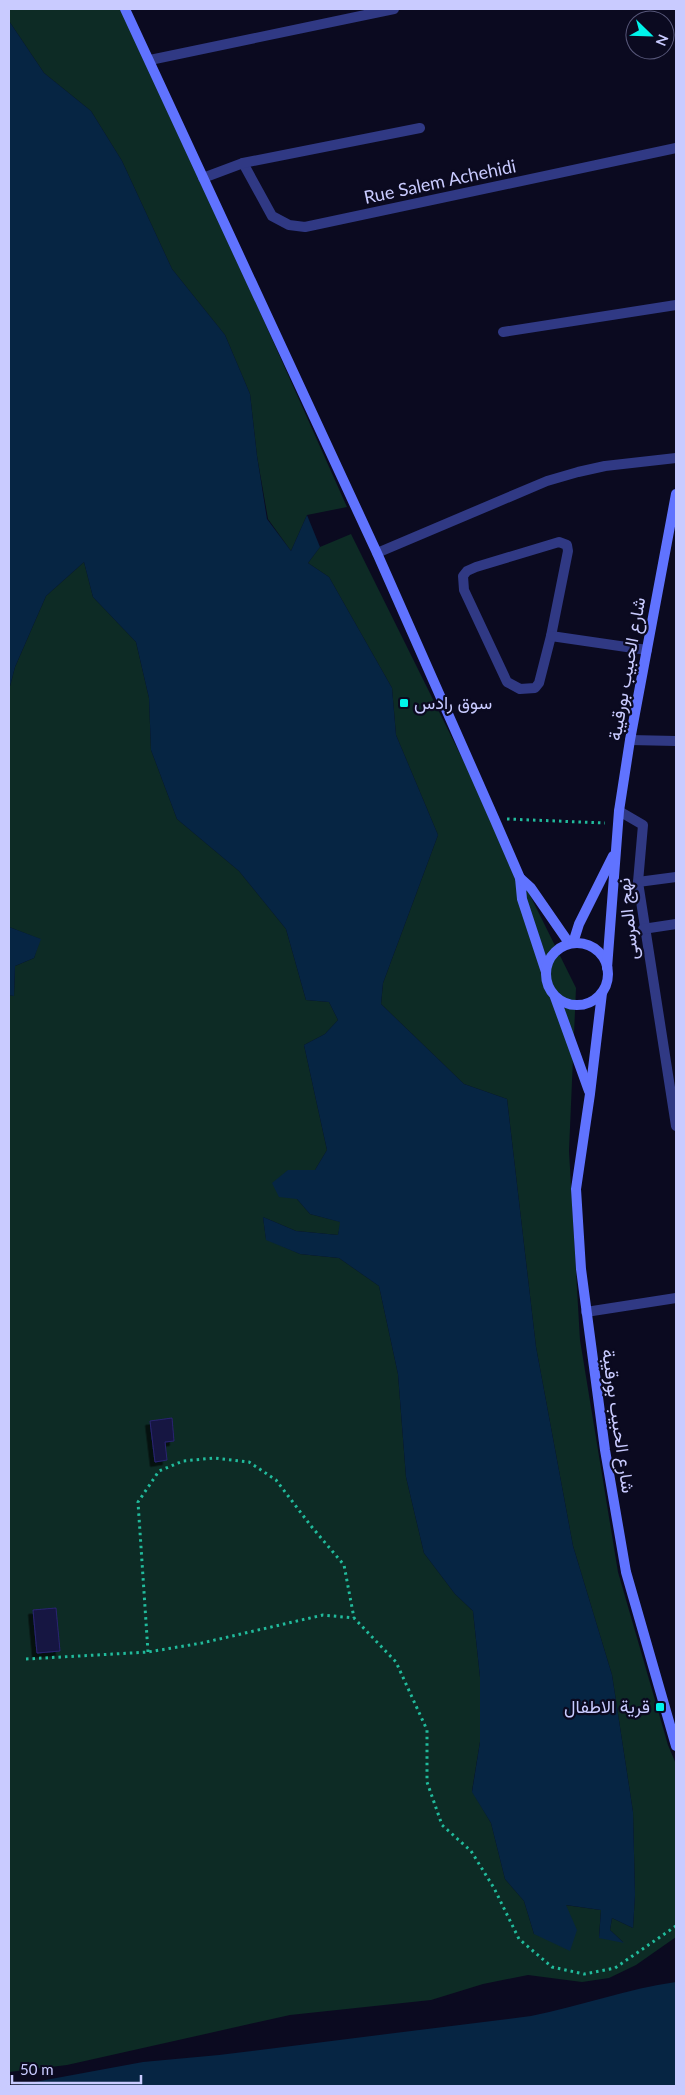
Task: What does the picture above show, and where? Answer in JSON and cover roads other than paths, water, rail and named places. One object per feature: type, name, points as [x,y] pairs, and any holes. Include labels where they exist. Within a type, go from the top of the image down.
[{"type":"street","points":[[125,9],[377,553],[494,818],[520,878],[522,899],[546,972]]},
{"type":"street","points":[[150,60],[394,9]]},
{"type":"street","points":[[203,178],[243,163],[420,128]]},
{"type":"street","name":"Rue Salem Achehidi","points":[[243,163],[272,216],[289,224],[305,227],[676,148]]},
{"type":"street","points":[[503,332],[676,305]]},
{"type":"street","points":[[377,553],[547,481],[605,466],[676,458]]},
{"type":"street","name":"شارع الحبيب بورقيبة","points":[[607,968],[619,811],[630,740],[676,494]]},
{"type":"street","points":[[553,543],[564,543],[568,547],[568,551],[551,636],[539,683],[535,688],[520,689],[507,682],[487,643],[464,590],[463,576],[467,571],[476,568],[553,543]]},
{"type":"street","points":[[551,636],[647,650]]},
{"type":"street","points":[[630,740],[676,741]]},
{"type":"street","name":"نهج المرسى","points":[[619,811],[643,825],[638,882],[676,1126]]},
{"type":"street","name":"شارع الحبيب بورقيبة","points":[[571,943],[616,850]]},
{"type":"street","points":[[638,882],[676,877]]},
{"type":"street","points":[[520,878],[531,888],[571,943]]},
{"type":"street","points":[[644,929],[676,924]]},
{"type":"street","points":[[571,943],[586,944],[593,947],[605,960],[607,968],[606,985],[602,993],[588,1003],[579,1005],[570,1005],[555,996],[546,981],[548,963],[553,955],[560,948],[571,943]]},
{"type":"street","name":"شارع الحبيب بورقيبة","points":[[602,993],[576,1189],[586,1312],[605,1450],[626,1572],[676,1746]]},
{"type":"street","name":"شارع الحبيب بورقيبة","points":[[555,996],[590,1094]]},
{"type":"street","points":[[586,1312],[676,1298]]},
{"type":"water","points":[[9,21],[44,73],[91,111],[122,161],[172,269],[225,335],[250,394],[267,519],[291,551],[307,515],[320,547],[308,563],[329,577],[392,688],[396,735],[438,835],[383,983],[381,1004],[464,1084],[507,1099],[536,1347],[573,1546],[612,1675],[633,1812],[635,1895],[633,1928],[612,1918],[610,1930],[624,1943],[599,1938],[601,1910],[566,1905],[577,1930],[570,1951],[534,1934],[524,1901],[505,1879],[491,1823],[472,1792],[480,1742],[480,1677],[473,1611],[455,1594],[424,1553],[406,1477],[398,1374],[379,1286],[339,1258],[300,1254],[266,1240],[263,1217],[296,1231],[338,1235],[340,1222],[310,1214],[297,1199],[279,1197],[272,1183],[288,1170],[315,1170],[327,1150],[304,1045],[325,1034],[338,1020],[329,1002],[306,1000],[286,929],[239,871],[177,819],[151,750],[149,698],[136,642],[93,597],[84,562],[46,596],[15,667],[9,690]]},
{"type":"water","points":[[9,927],[41,939],[34,958],[15,966],[14,996],[9,995]]},
{"type":"water","points":[[676,1982],[676,2086],[13,2086],[143,2062],[219,2055],[531,2016]]},
{"type":"place","name":"سوق رادس","points":[[404,703]]},
{"type":"place","name":"قرية الاطفال","points":[[660,1707]]}]
